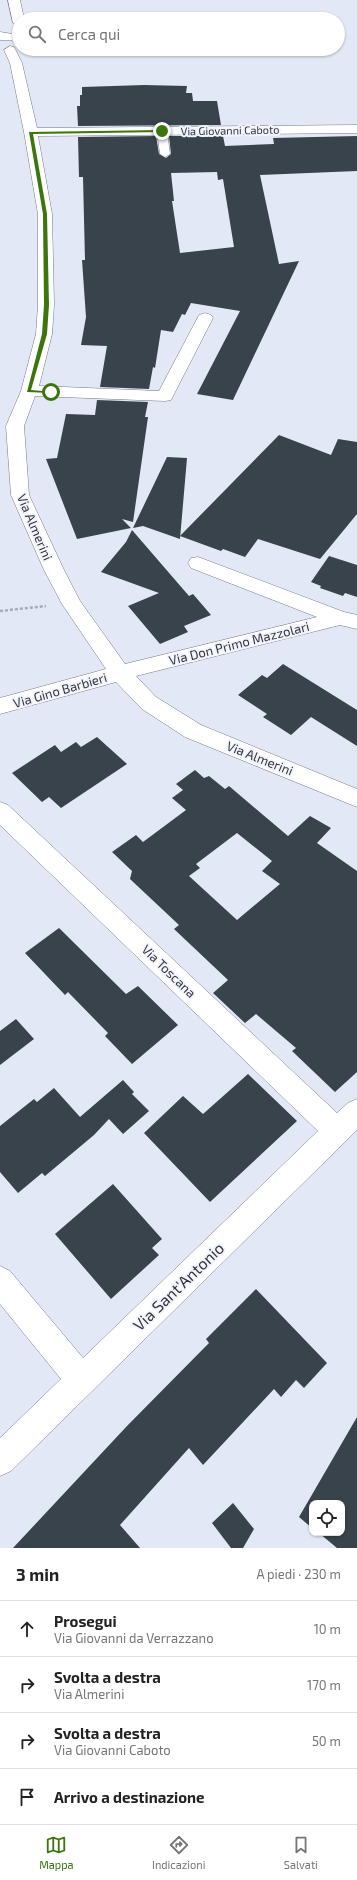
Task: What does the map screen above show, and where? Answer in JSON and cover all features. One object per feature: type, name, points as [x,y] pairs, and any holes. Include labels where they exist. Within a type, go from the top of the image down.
[{"type":"street","points":[[14,0],[17,12]]},
{"type":"street","name":"Via Almerini","points":[[14,56],[31,132],[45,214],[46,305],[44,334],[29,391],[15,426],[20,495],[54,570],[72,604],[120,673],[149,703],[192,731],[357,798]]},
{"type":"street","name":"Via Giovanni Caboto","points":[[31,132],[357,129]]},
{"type":"street","points":[[29,391],[165,396],[204,318]]},
{"type":"street","points":[[198,563],[348,620]]},
{"type":"street","name":"Via Don Primo Mazzolari","points":[[120,673],[348,620]]},
{"type":"street","name":"Via Gino Barbieri","points":[[0,706],[120,673]]},
{"type":"street","name":"Via Toscana","points":[[0,811],[337,1131]]},
{"type":"street","name":"Via Sant'Antonio","points":[[0,1460],[357,1112]]},
{"type":"street","points":[[0,1281],[82,1381]]},
{"type":"lane","points":[[162,131],[165,154]]},
{"type":"path","points":[[0,610],[72,604]]},
{"type":"building","points":[[144,85],[187,86],[186,93],[192,93],[193,101],[217,101],[221,125],[78,126],[77,106],[80,106],[82,87]]},
{"type":"building","points":[[156,136],[159,154],[166,158],[171,154],[169,136],[223,136],[225,146],[274,144],[273,138],[357,136],[357,171],[260,175],[279,264],[299,261],[233,400],[197,394],[240,311],[191,303],[185,315],[182,314],[173,332],[161,330],[155,368],[153,367],[149,389],[100,387],[107,346],[81,345],[86,317],[82,260],[85,260],[83,177],[79,177],[78,137]],"holes":[[[217,172],[218,180],[223,179],[234,247],[180,253],[172,201],[174,201],[171,173]]]},
{"type":"building","points":[[97,400],[148,402],[145,417],[148,417],[133,522],[122,519],[131,528],[77,539],[46,459],[57,458],[66,414],[95,415]]},
{"type":"building","points":[[279,435],[331,455],[338,439],[357,442],[357,514],[320,559],[258,539],[245,557],[223,549],[221,551],[180,536]]},
{"type":"building","points":[[167,457],[187,458],[180,539],[143,526],[133,528]]},
{"type":"building","points":[[132,530],[189,596],[193,594],[211,615],[184,626],[188,632],[160,644],[128,606],[159,593],[101,572],[126,542]]},
{"type":"building","points":[[329,556],[357,565],[357,597],[345,593],[343,596],[320,588],[321,586],[311,582]]},
{"type":"building","points":[[283,664],[357,710],[357,746],[311,717],[291,735],[263,717],[267,714],[238,695],[262,675],[267,678]]},
{"type":"building","points":[[97,737],[127,764],[61,808],[49,797],[42,802],[12,773],[55,745],[61,752],[76,742],[81,747]]},
{"type":"building","points":[[195,770],[204,778],[209,776],[225,789],[229,786],[288,836],[310,816],[331,828],[317,843],[357,871],[357,1072],[335,1092],[292,1051],[296,1048],[256,1014],[245,1023],[213,993],[228,980],[174,929],[179,925],[130,879],[132,871],[112,852],[136,835],[143,842],[186,810],[172,798],[183,790],[176,784]],"holes":[[[237,833],[272,861],[262,871],[280,884],[237,920],[189,876],[200,868],[196,864]]]},
{"type":"building","points":[[59,928],[126,994],[138,986],[178,1025],[132,1064],[105,1036],[108,1033],[68,992],[65,995],[25,953]]},
{"type":"building","points":[[16,1019],[34,1039],[0,1065],[0,1031]]},
{"type":"building","points":[[248,1074],[297,1121],[210,1202],[144,1133],[183,1096],[203,1114]]},
{"type":"building","points":[[123,1080],[134,1092],[132,1094],[149,1111],[123,1134],[109,1119],[94,1135],[45,1176],[42,1173],[18,1193],[0,1172],[0,1126],[34,1099],[37,1102],[54,1088],[80,1117]]},
{"type":"building","points":[[113,1184],[162,1239],[152,1248],[159,1255],[111,1299],[55,1234]]},
{"type":"building","points":[[256,1289],[327,1363],[304,1388],[296,1380],[281,1397],[274,1389],[203,1465],[189,1448],[120,1525],[140,1548],[13,1548],[127,1426],[209,1343],[206,1339]]},
{"type":"building","points":[[357,1417],[357,1548],[337,1548],[323,1536],[345,1536],[345,1500],[309,1500],[309,1525],[299,1517]]},
{"type":"building","points":[[233,1503],[254,1529],[243,1548],[231,1548],[212,1523]]},
{"type":"route","points":[[51,392],[29,391],[44,334],[46,305],[45,214],[31,132],[162,131]]}]
